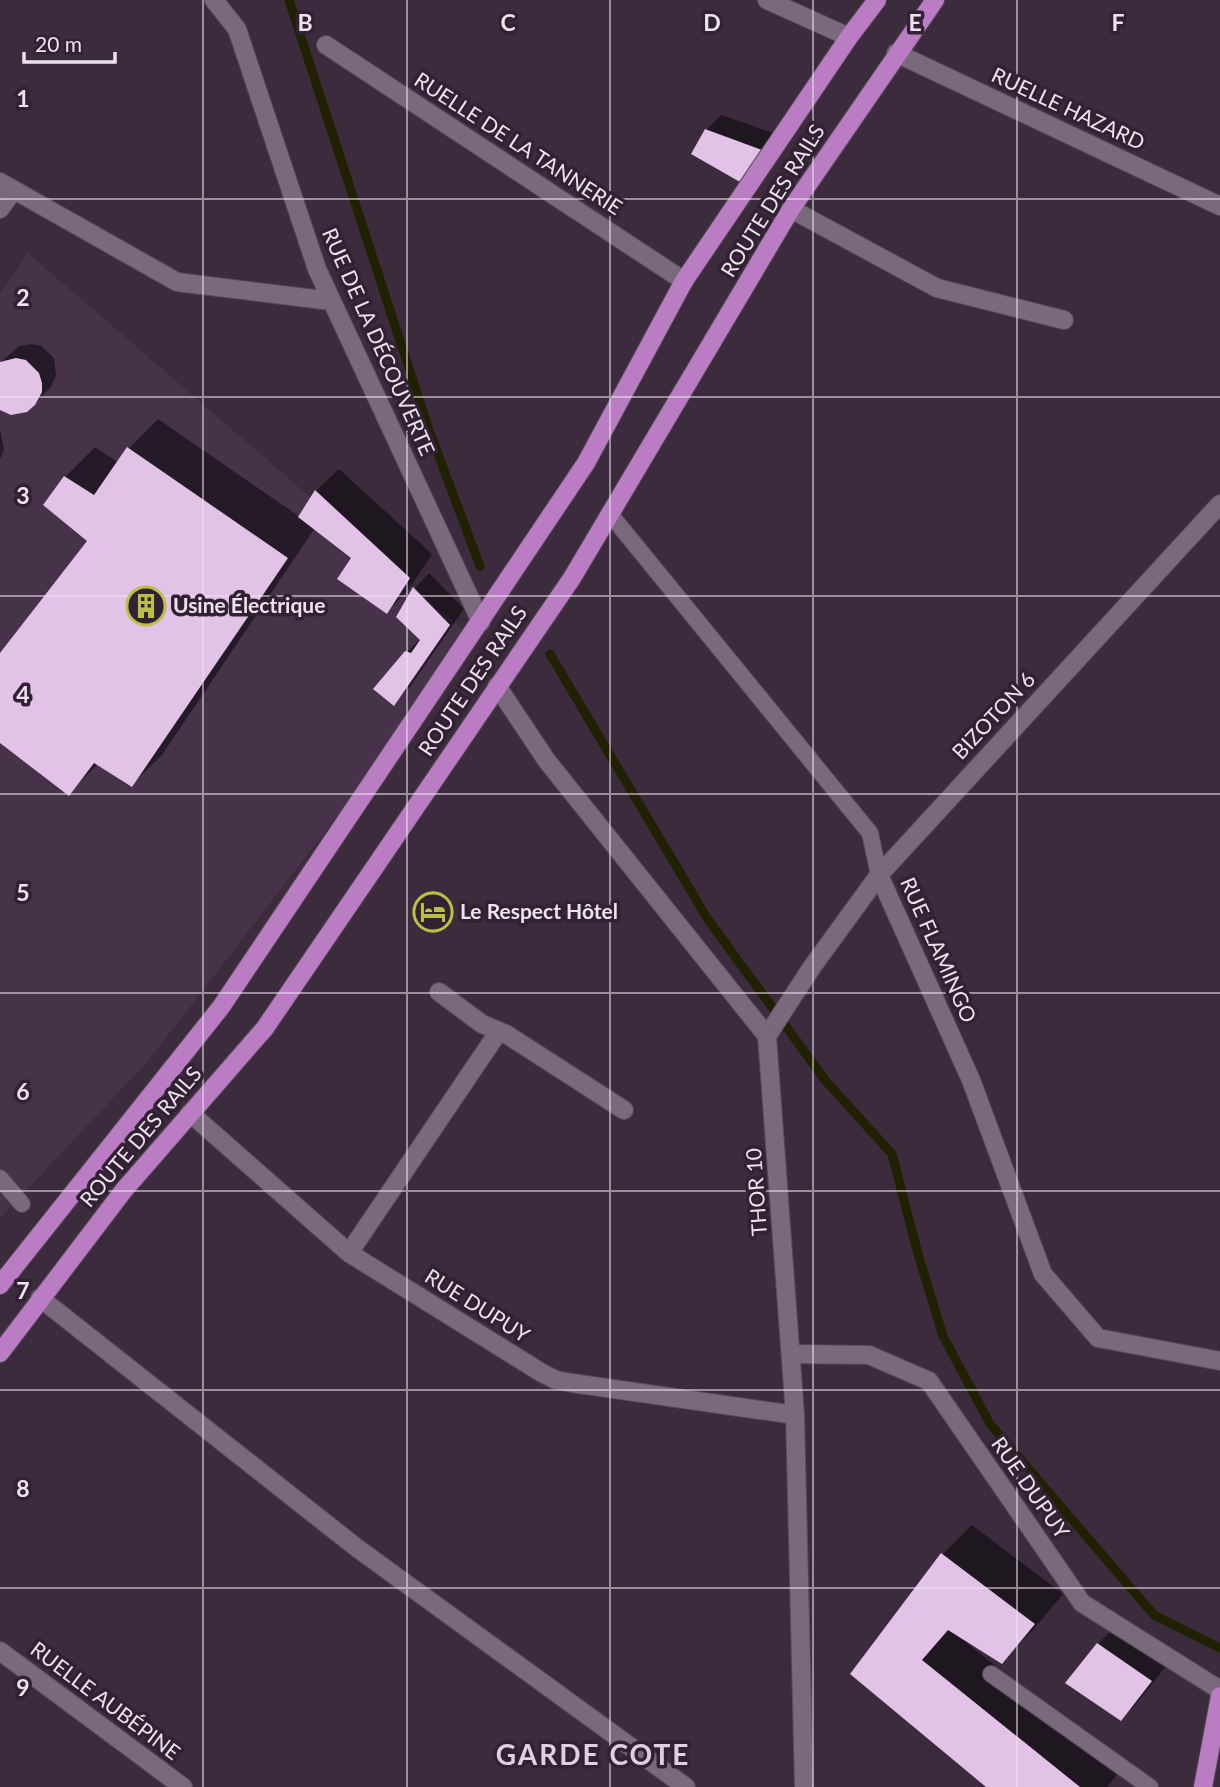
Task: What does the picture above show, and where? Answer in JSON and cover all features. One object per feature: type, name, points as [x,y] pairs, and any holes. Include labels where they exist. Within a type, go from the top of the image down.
[{"type":"main road","name":"ROUTE DES RAILS","points":[[0,1285],[222,1007],[586,463],[684,281],[849,37],[877,0]]},
{"type":"main road","name":"ROUTE DES RAILS","points":[[0,1353],[124,1190],[265,1028],[572,578],[791,209],[935,0]]},
{"type":"main road","points":[[1203,1787],[1220,1696]]},
{"type":"street","name":"RUE DE LA DÉCOUVERTE","points":[[214,0],[237,29],[317,269],[481,621]]},
{"type":"street","points":[[767,0],[849,37]]},
{"type":"street","name":"RUELLE DE LA TANNERIE","points":[[326,45],[684,281]]},
{"type":"street","name":"RUELLE HAZARD","points":[[896,53],[1220,206]]},
{"type":"street","points":[[0,209],[7,186],[177,282],[331,301]]},
{"type":"street","points":[[791,209],[937,288],[1064,320]]},
{"type":"street","name":"BIZOTON 6","points":[[767,1036],[812,967],[879,875],[1220,504]]},
{"type":"street","points":[[497,687],[547,761],[767,1036]]},
{"type":"street","name":"RUE FLAMINGO","points":[[879,875],[971,1080],[1043,1274],[1098,1338],[1220,1361]]},
{"type":"street","points":[[439,992],[482,1024],[499,1031],[624,1110]]},
{"type":"street","points":[[349,1253],[499,1031]]},
{"type":"street","name":"THOR 10","points":[[767,1036],[792,1354],[804,1787]]},
{"type":"street","name":"RUE DUPUY","points":[[190,1113],[349,1253],[556,1380],[795,1415]]},
{"type":"street","points":[[40,1298],[357,1548],[686,1787]]},
{"type":"street","name":"RUE DUPUY","points":[[792,1354],[869,1355],[929,1381],[1082,1603],[1220,1690]]},
{"type":"street","name":"RUELLE AUBÉPINE","points":[[0,1651],[183,1787]]},
{"type":"lane","name":"RUE FLAMINGO","points":[[610,514],[870,833],[879,875]]},
{"type":"lane","points":[[0,1178],[22,1204]]},
{"type":"lane","points":[[991,1674],[1150,1787]]},
{"type":"shaded area","points":[[28,253],[474,639],[149,1060],[0,1218],[0,293]]},
{"type":"building","points":[[705,129],[762,150],[740,182],[691,154]]},
{"type":"building","points":[[16,358],[26,360],[39,373],[42,392],[35,405],[27,412],[11,415],[0,410],[0,362]]},
{"type":"building","name":"Usine Électrique","points":[[127,447],[288,558],[132,787],[94,763],[69,796],[0,743],[0,653],[87,541],[43,505],[64,476],[94,495]]},
{"type":"building","points":[[315,490],[410,578],[387,614],[337,579],[351,558],[298,517]]},
{"type":"building","points":[[413,587],[450,625],[394,706],[373,689],[405,651],[411,653],[420,640],[396,617]]},
{"type":"building","points":[[941,1553],[1035,1624],[1002,1664],[948,1630],[922,1660],[1080,1787],[986,1787],[850,1674]]},
{"type":"building","points":[[1097,1643],[1152,1681],[1121,1721],[1065,1683]]},
{"type":"waterway","points":[[289,0],[429,430],[480,566]]},
{"type":"waterway","points":[[550,654],[707,918],[825,1080],[892,1154],[943,1336],[990,1424],[1154,1615],[1220,1648]]},
{"type":"place","name":"Usine Électrique","points":[[146,606]]},
{"type":"place","name":"Le Respect Hôtel","points":[[433,912]]},
{"type":"district","name":"GARDE COTE","points":[[593,1755]]}]
